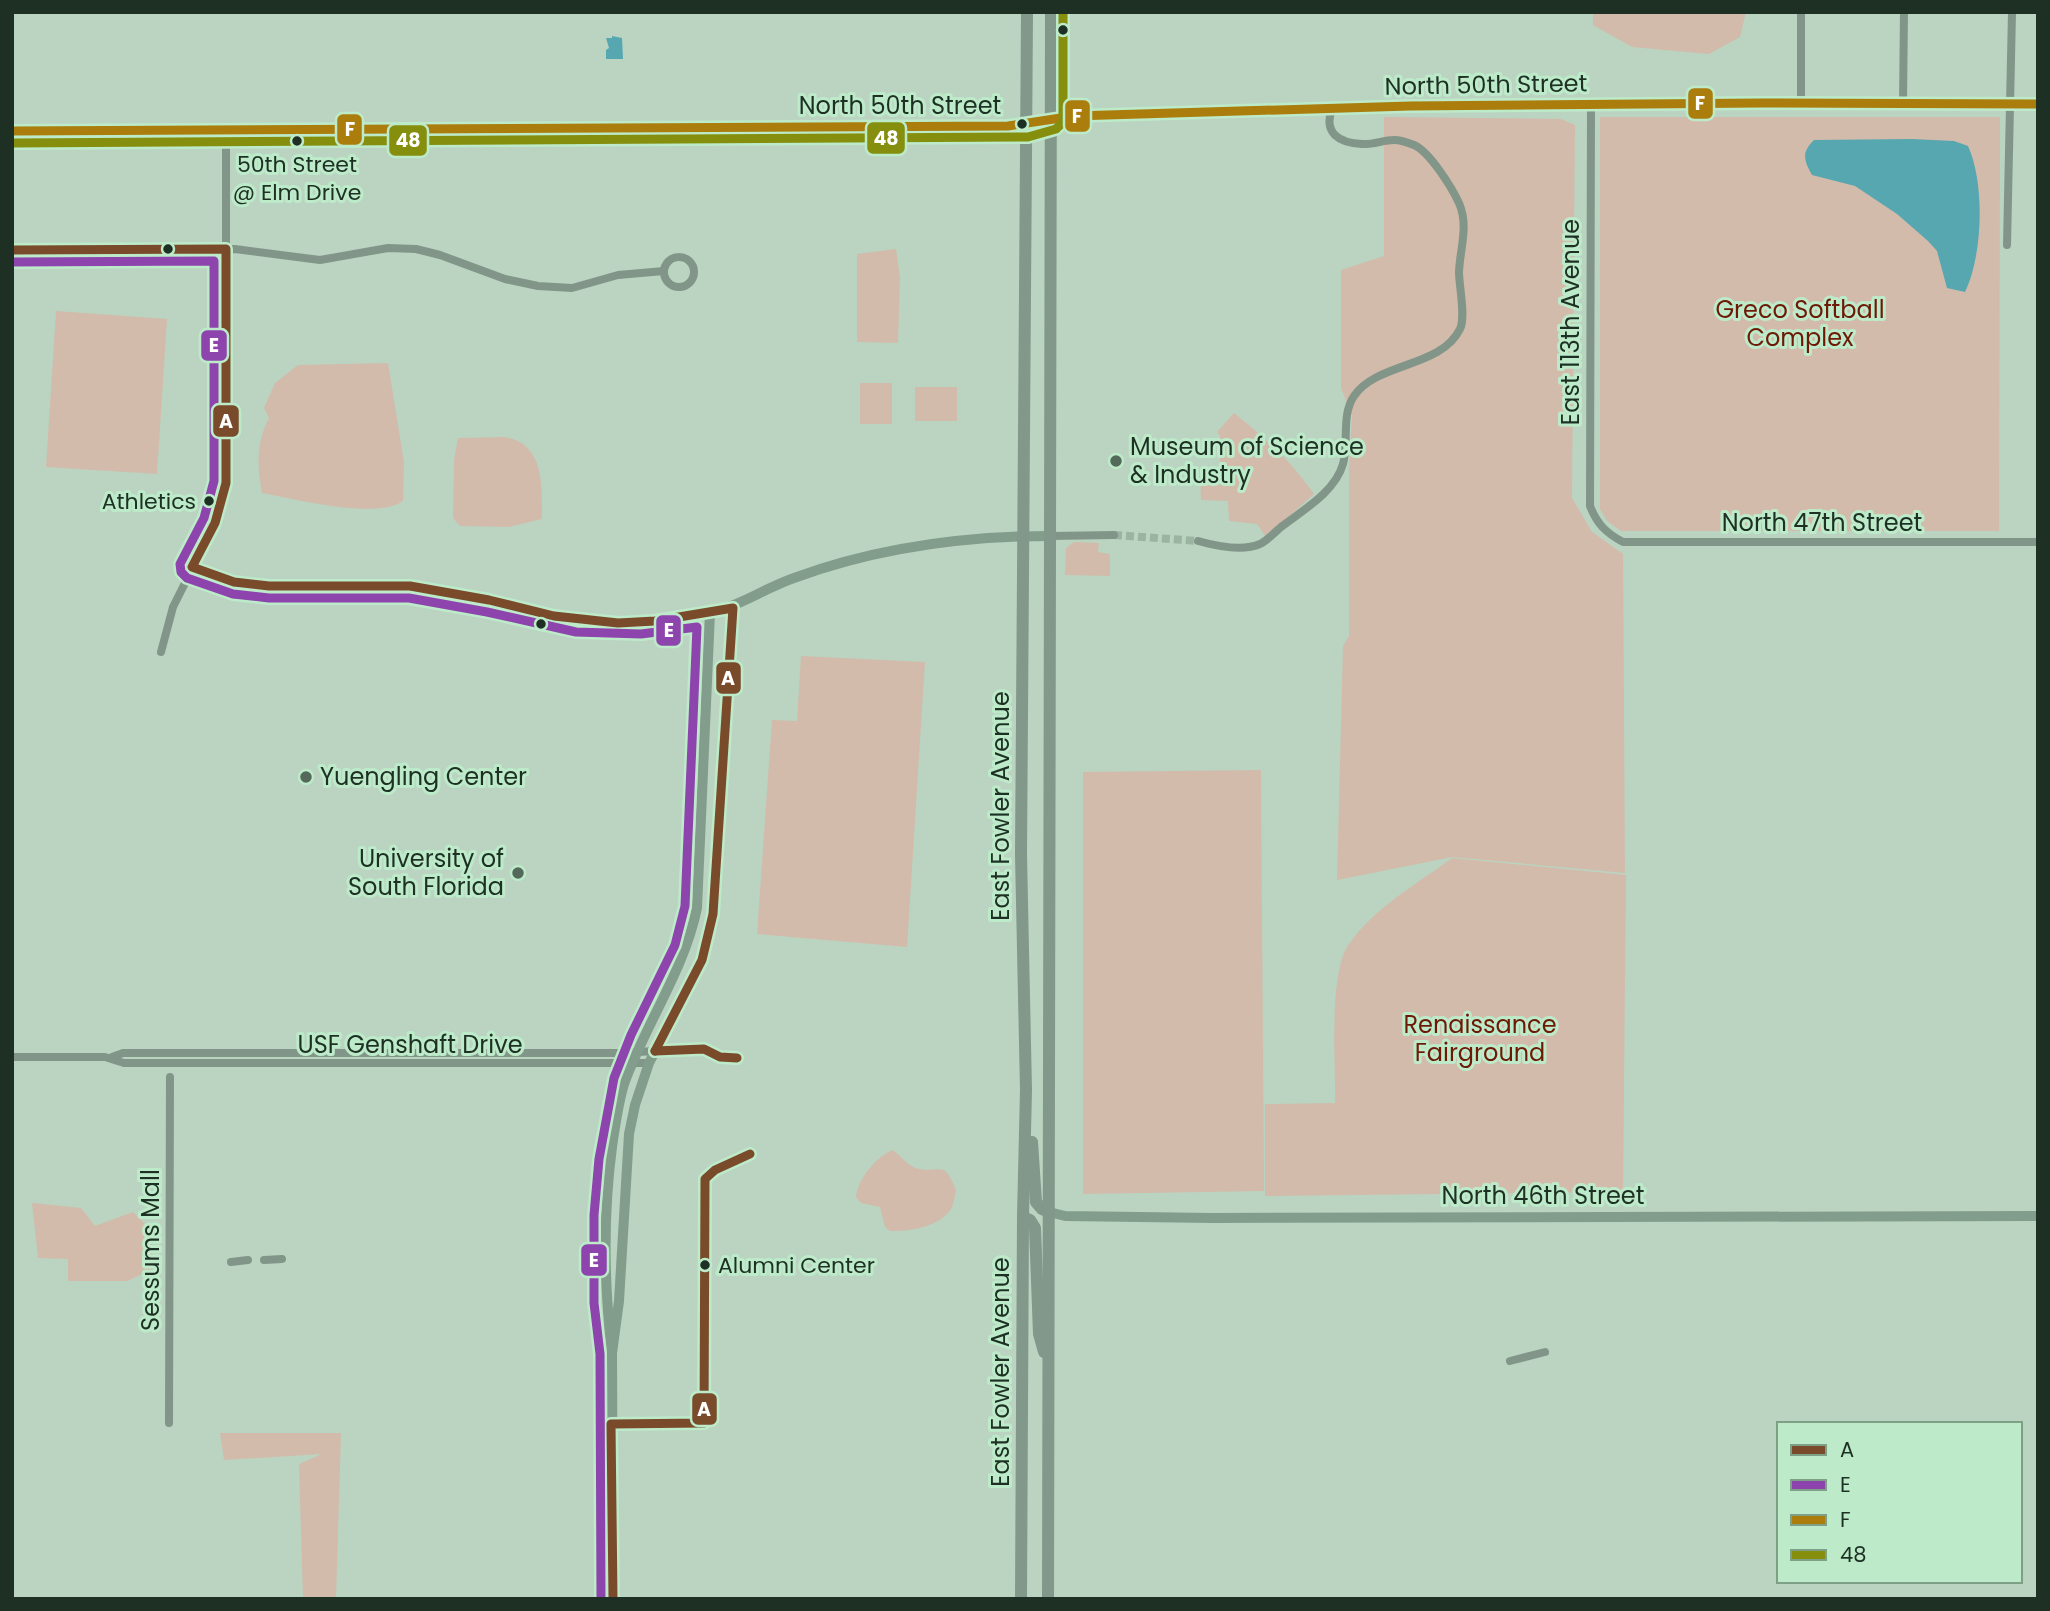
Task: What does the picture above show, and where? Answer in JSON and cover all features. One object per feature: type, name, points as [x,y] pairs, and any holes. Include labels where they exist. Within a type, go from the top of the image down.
[{"type":"main road","name":"East Fowler Avenue","points":[[1021,1599],[1026,1090],[1021,855],[1027,12]]},
{"type":"main road","name":"East Fowler Avenue","points":[[1048,1599],[1050,12]]},
{"type":"main road","points":[[1026,1090],[1031,1110],[1036,1202],[1049,1212]]},
{"type":"main road","points":[[1023,1217],[1035,1227],[1039,1334],[1048,1362]]},
{"type":"street","points":[[1801,12],[1801,104]]},
{"type":"street","points":[[1903,103],[1904,12]]},
{"type":"street","points":[[2007,245],[2012,12]]},
{"type":"street","name":"North 50th Street","points":[[12,131],[1027,125],[1051,118],[1074,116],[1332,109],[1591,104],[2038,104]]},
{"type":"street","name":"East 113th Avenue","points":[[1591,104],[1590,506],[1595,519],[1608,534]]},
{"type":"street","points":[[1198,541],[1216,547],[1260,544],[1321,496],[1334,482],[1343,464],[1349,406],[1354,394],[1387,373],[1437,352],[1451,341],[1461,328],[1460,267],[1464,229],[1458,203],[1428,155],[1422,150],[1415,145],[1394,140],[1362,144],[1348,142],[1329,128],[1332,109]]},
{"type":"street","points":[[161,652],[173,607],[218,516],[226,483],[226,131]]},
{"type":"street","points":[[12,250],[226,248],[320,260],[388,248],[416,249],[505,279],[538,286],[572,288],[618,275],[664,271]]},
{"type":"street","name":"North 47th Street","points":[[1608,534],[1623,542],[2038,542]]},
{"type":"street","points":[[192,567],[234,582],[269,586],[410,586],[578,620],[640,622],[733,608],[793,578],[855,559],[923,544],[1022,536],[1114,535]]},
{"type":"street","points":[[612,1353],[619,1301],[629,1134],[635,1105],[649,1063],[702,960],[713,914],[733,608]]},
{"type":"street","points":[[613,1599],[612,1353],[606,1303],[606,1215],[614,1134],[622,1093],[637,1052],[687,948],[697,908],[710,613]]},
{"type":"street","name":"USF Genshaft Drive","points":[[112,1058],[123,1053],[655,1051]]},
{"type":"street","points":[[12,1058],[112,1058]]},
{"type":"street","name":"USF Genshaft Drive","points":[[112,1058],[124,1063],[649,1063]]},
{"type":"street","name":"Sessums Mall","points":[[169,1423],[170,1077]]},
{"type":"street","name":"North 46th Street","points":[[1049,1212],[1065,1216],[1212,1218],[2038,1216]]},
{"type":"street","points":[[264,1260],[282,1259]]},
{"type":"street","points":[[231,1262],[248,1260]]},
{"type":"street","points":[[1510,1361],[1545,1352]]},
{"type":"green space","points":[[1593,12],[1746,12],[1740,37],[1709,54],[1632,47],[1593,25]]},
{"type":"green space","points":[[1384,117],[1561,119],[1575,125],[1572,498],[1592,532],[1623,554],[1625,873],[1452,857],[1337,880],[1343,646],[1349,636],[1349,470],[1352,415],[1341,388],[1341,270],[1384,256]]},
{"type":"green space","name":"Greco Softball Complex","points":[[1600,117],[2000,117],[1999,531],[1621,531],[1607,521],[1600,509]]},
{"type":"green space","points":[[896,249],[900,278],[898,343],[857,342],[857,254]]},
{"type":"green space","points":[[56,311],[167,319],[157,474],[46,467]]},
{"type":"green space","points":[[388,363],[404,462],[403,501],[375,509],[356,508],[262,493],[259,455],[269,418],[264,408],[275,383],[298,365]]},
{"type":"green space","points":[[860,383],[892,383],[892,424],[860,424]]},
{"type":"green space","points":[[915,387],[957,387],[957,421],[915,421]]},
{"type":"green space","points":[[1234,413],[1277,450],[1314,494],[1266,537],[1257,524],[1229,521],[1228,501],[1201,500],[1200,474],[1220,473],[1220,436],[1217,432]]},
{"type":"green space","points":[[503,437],[527,447],[534,456],[541,480],[542,519],[509,527],[460,526],[453,518],[454,459],[458,438]]},
{"type":"green space","points":[[1074,542],[1099,543],[1098,552],[1110,554],[1110,576],[1065,575],[1066,548]]},
{"type":"green space","points":[[801,656],[925,662],[907,947],[757,934],[772,720],[797,721]]},
{"type":"green space","points":[[1261,770],[1264,1191],[1083,1194],[1083,772]]},
{"type":"green space","name":"Renaissance Fairground","points":[[1452,858],[1626,875],[1623,1192],[1265,1196],[1265,1104],[1335,1103],[1336,997],[1342,958],[1349,944],[1383,908]]},
{"type":"green space","points":[[892,1150],[915,1168],[941,1169],[948,1174],[956,1190],[948,1214],[916,1229],[890,1231],[885,1227],[880,1207],[861,1203],[856,1197],[860,1182],[880,1158]]},
{"type":"green space","points":[[32,1203],[81,1208],[95,1226],[133,1212],[151,1230],[153,1269],[127,1281],[68,1281],[68,1259],[38,1258]]},
{"type":"green space","points":[[220,1433],[341,1433],[336,1599],[303,1599],[299,1464],[322,1454],[224,1460]]},
{"type":"water","points":[[606,38],[622,38],[623,59],[606,59],[606,50],[609,48]]},
{"type":"water","points":[[1814,140],[1954,141],[1968,146],[1977,179],[1980,219],[1975,259],[1965,292],[1947,288],[1937,251],[1897,214],[1855,186],[1812,175],[1806,161],[1807,149]]},
{"type":"tunnel","points":[[1114,535],[1198,541]]},
{"type":"transit line","name":"48","points":[[12,143],[1028,137],[1056,129],[1063,122],[1063,12]]},
{"type":"transit line","name":"F","points":[[12,131],[1008,126],[1074,116],[1410,106],[2038,104]]},
{"type":"transit line","name":"A","points":[[12,250],[226,249],[226,483],[215,523],[192,567],[234,582],[269,586],[410,586],[489,600],[554,616],[618,623],[655,621],[733,608],[713,914],[702,960],[655,1051]]},
{"type":"transit line","name":"E","points":[[12,262],[214,261],[214,481],[204,518],[180,564],[181,572],[187,578],[233,594],[269,598],[409,598],[576,632],[641,634],[697,627],[685,906],[675,945],[631,1035],[614,1078],[599,1159],[594,1215],[594,1303],[600,1354],[601,1599]]},
{"type":"transit line","name":"A","points":[[655,1051],[704,1049],[720,1057],[737,1058]]},
{"type":"transit line","name":"A","points":[[613,1599],[611,1424],[704,1423],[705,1179],[715,1170],[750,1154]]},
{"type":"place","name":"50th Street @ Elm Drive","points":[[297,141]]},
{"type":"place","name":"Museum of Science & Industry","points":[[1116,461]]},
{"type":"place","name":"Athletics","points":[[209,501]]},
{"type":"place","name":"Yuengling Center","points":[[306,777]]},
{"type":"place","name":"University of South Florida","points":[[518,873]]},
{"type":"place","name":"Alumni Center","points":[[705,1265]]}]
